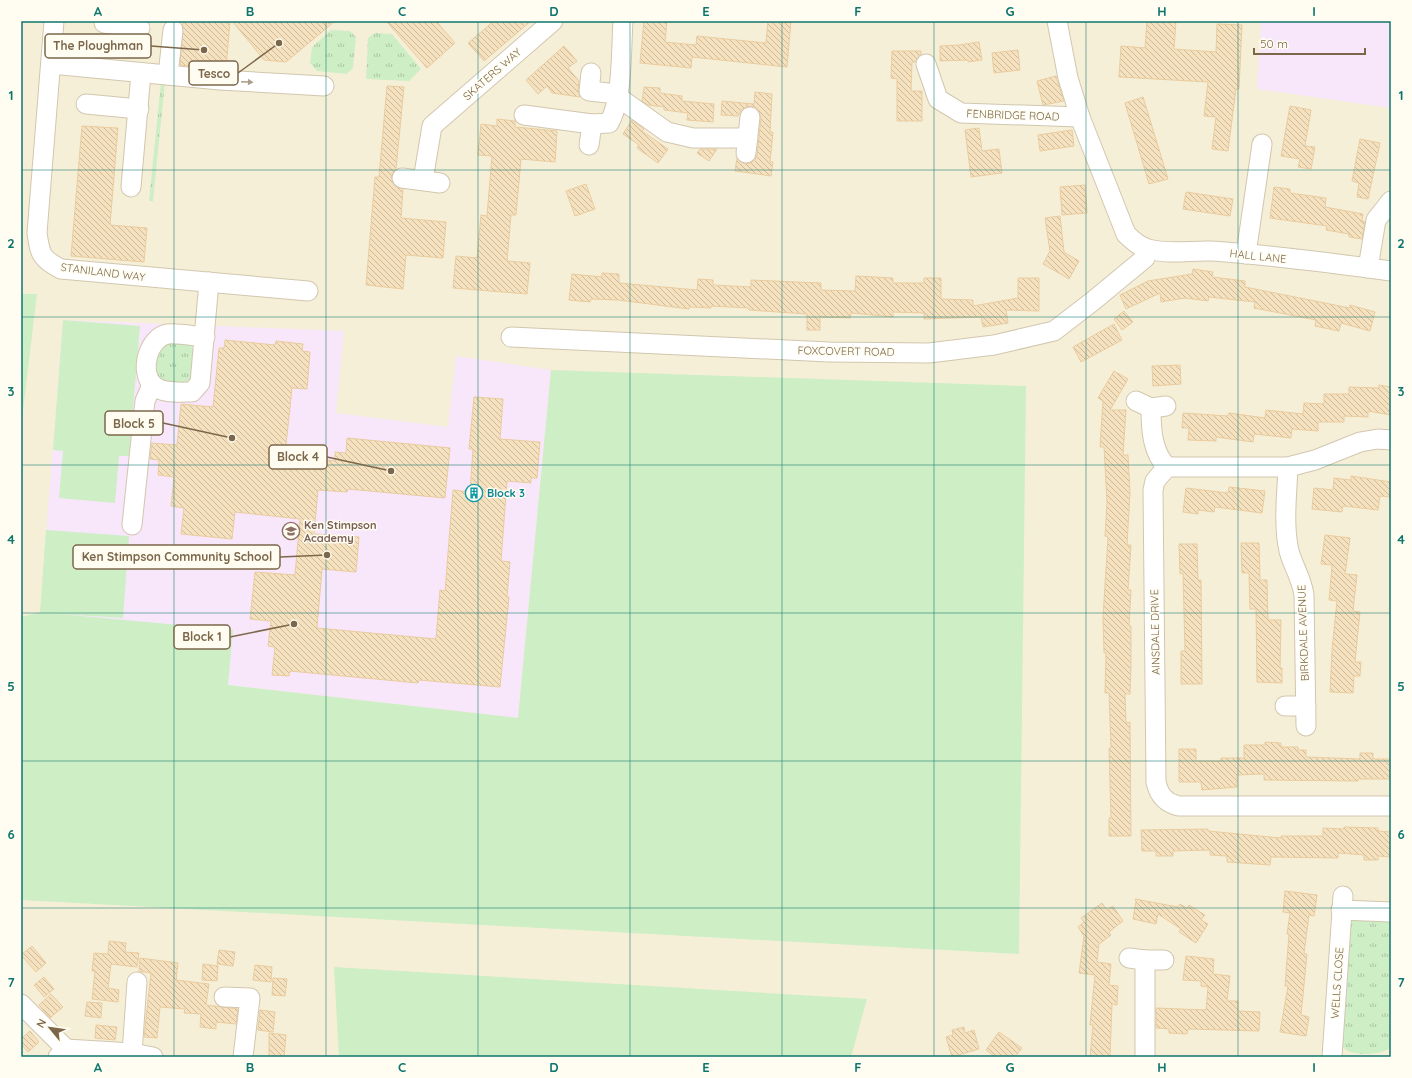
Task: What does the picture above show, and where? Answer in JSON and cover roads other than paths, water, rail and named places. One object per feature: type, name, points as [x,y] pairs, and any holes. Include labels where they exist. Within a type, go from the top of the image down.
[{"type":"street","name":"STANILAND WAY","points":[[54,21],[37,233],[40,252],[45,259],[61,269],[308,291]]},
{"type":"street","name":"SKATERS WAY","points":[[402,178],[432,181],[432,126],[553,21]]},
{"type":"street","points":[[588,146],[601,124],[614,115],[618,96],[623,21]]},
{"type":"street","points":[[1057,21],[1068,78],[1080,117],[1126,234],[1148,249]]},
{"type":"street","points":[[104,23],[140,28]]},
{"type":"street","points":[[131,187],[139,109],[173,30]]},
{"type":"street","points":[[51,64],[220,80],[324,86]]},
{"type":"street","name":"FENBRIDGE ROAD","points":[[926,64],[938,100],[961,113],[1080,117]]},
{"type":"street","points":[[591,73],[589,91],[618,96],[667,132],[694,138],[747,145],[750,117]]},
{"type":"street","points":[[86,104],[139,109]]},
{"type":"street","points":[[524,115],[601,124]]},
{"type":"street","points":[[1246,254],[1262,144]]},
{"type":"street","points":[[1368,268],[1376,220],[1391,201]]},
{"type":"street","name":"HALL LANE","points":[[1148,249],[1246,254],[1391,271]]},
{"type":"street","name":"FOXCOVERT ROAD","points":[[511,337],[829,352],[929,353],[994,345],[1054,331],[1145,258],[1148,249]]},
{"type":"street","points":[[205,337],[167,334],[154,342],[148,355],[147,373],[152,384],[160,390],[192,392],[200,383],[205,337],[210,282]]},
{"type":"street","points":[[132,525],[144,401],[152,384]]},
{"type":"street","points":[[1151,405],[1151,426],[1158,458],[1167,467],[1288,467],[1315,460],[1360,442],[1378,439],[1391,440]]},
{"type":"street","name":"AINSDALE DRIVE","points":[[1167,467],[1155,481],[1153,490],[1156,782],[1160,794],[1168,802],[1179,806],[1391,806]]},
{"type":"street","name":"BIRKDALE AVENUE","points":[[1288,467],[1287,536],[1290,552],[1303,582],[1304,595],[1306,726]]},
{"type":"street","points":[[1285,706],[1306,706]]},
{"type":"street","name":"WELLS CLOSE","points":[[1332,1057],[1342,903],[1391,912]]},
{"type":"street","points":[[1145,1057],[1137,959],[1164,960]]},
{"type":"street","points":[[132,1053],[137,982]]},
{"type":"street","points":[[224,997],[250,998],[243,1057]]},
{"type":"street","points":[[21,1004],[62,1053],[132,1053],[153,1057]]},
{"type":"place","name":"Tesco","points":[[279,43]]},
{"type":"place","name":"The Ploughman","points":[[204,50]]},
{"type":"place","name":"Block 5","points":[[232,438]]},
{"type":"place","name":"Block 4","points":[[391,471]]},
{"type":"place","name":"Block 3","points":[[474,493]]},
{"type":"place","name":"Ken Stimpson Academy","points":[[291,531]]},
{"type":"place","name":"Ken Stimpson Community School","points":[[327,555]]},
{"type":"place","name":"Block 1","points":[[294,624]]}]
